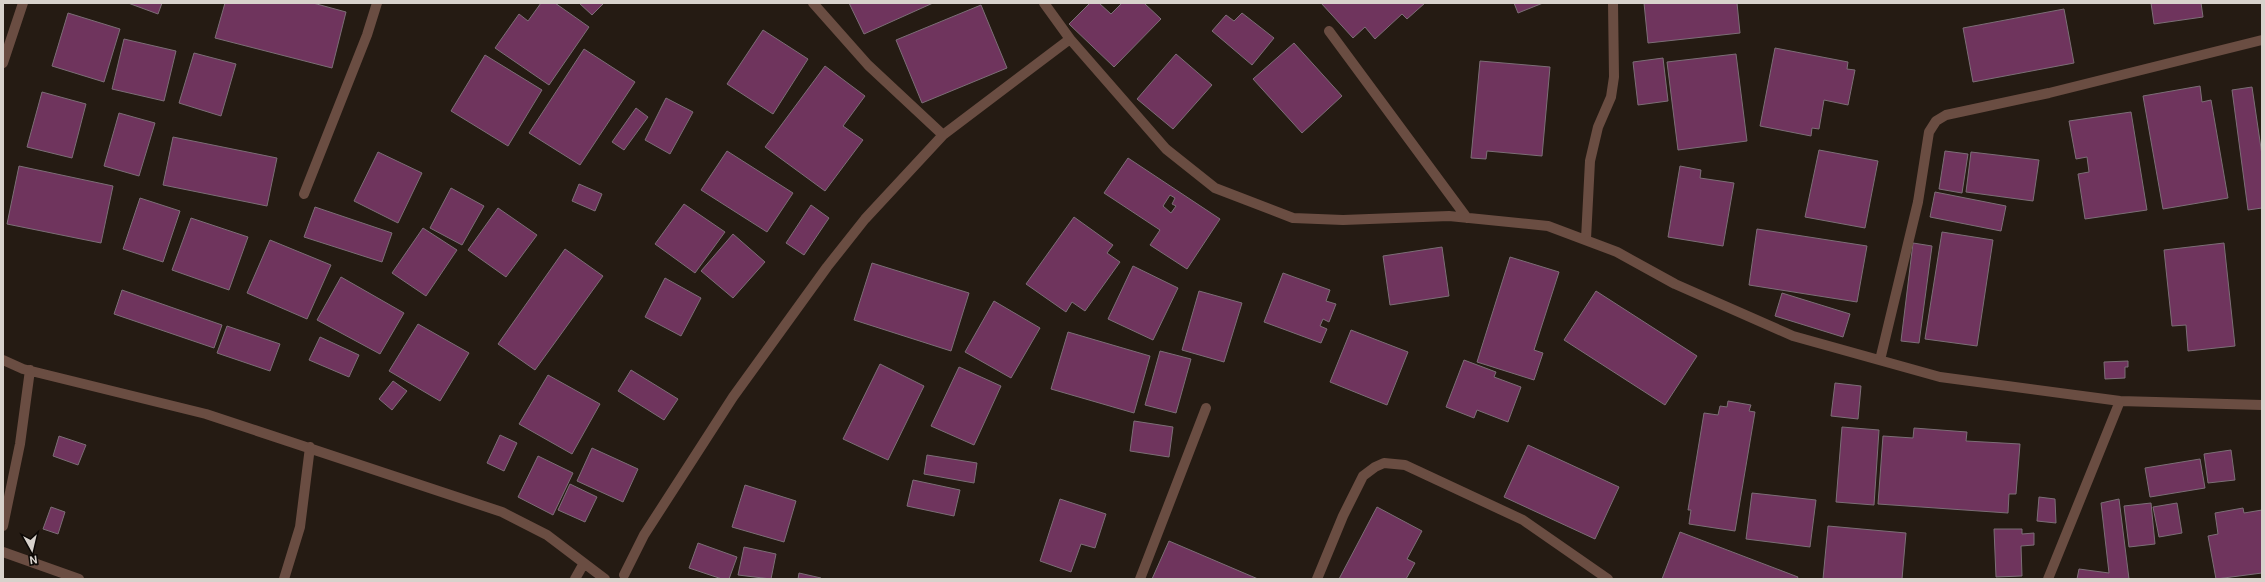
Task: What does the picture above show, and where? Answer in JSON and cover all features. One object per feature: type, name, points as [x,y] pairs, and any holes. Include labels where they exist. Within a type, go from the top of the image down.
[{"type":"street","points":[[3,63],[23,3]]},
{"type":"street","points":[[304,194],[367,35],[377,3]]},
{"type":"street","points":[[813,3],[868,65],[943,135]]},
{"type":"street","points":[[1044,3],[1070,39],[1166,149],[1215,188],[1293,218],[1343,220],[1449,216],[1548,226],[1586,239],[1617,252],[1675,284],[1792,336],[1940,377],[2120,401],[2262,405]]},
{"type":"street","points":[[1586,239],[1590,161],[1598,127],[1610,97],[1614,76],[1613,3]]},
{"type":"street","points":[[1330,31],[1467,218]]},
{"type":"street","points":[[623,578],[644,535],[733,397],[796,310],[865,219],[943,135],[1070,39]]},
{"type":"street","points":[[1880,360],[1919,196],[1929,132],[1936,121],[1946,115],[2049,93],[2262,40]]},
{"type":"street","points":[[3,360],[30,370],[206,414],[310,447],[502,512],[547,535],[605,579]]},
{"type":"street","points":[[3,526],[20,444],[30,370]]},
{"type":"street","points":[[2048,579],[2120,401]]},
{"type":"street","points":[[1140,579],[1206,408]]},
{"type":"street","points":[[284,579],[300,527],[310,447]]},
{"type":"street","points":[[1317,579],[1343,516],[1363,476],[1375,467],[1394,462],[1405,465],[1523,520],[1608,579]]},
{"type":"street","points":[[3,552],[79,579]]},
{"type":"street","points":[[575,579],[584,563]]},
{"type":"building","points":[[128,3],[162,3],[158,14]]},
{"type":"building","points":[[225,3],[313,3],[346,12],[332,68],[215,38]]},
{"type":"building","points":[[541,3],[555,3],[589,27],[549,85],[495,48],[519,14],[528,21]]},
{"type":"building","points":[[579,3],[604,3],[592,15]]},
{"type":"building","points":[[849,3],[933,3],[864,34]]},
{"type":"building","points":[[1090,3],[1099,3],[1111,14],[1122,3],[1144,3],[1161,19],[1114,67],[1069,24]]},
{"type":"building","points":[[1321,3],[1425,3],[1407,19],[1402,14],[1375,39],[1365,27],[1353,38]]},
{"type":"building","points":[[1514,3],[1543,3],[1518,13]]},
{"type":"building","points":[[1644,3],[1737,3],[1740,33],[1648,43]]},
{"type":"building","points":[[2151,3],[2201,3],[2203,17],[2154,24]]},
{"type":"building","points":[[981,5],[1007,68],[922,103],[896,40]]},
{"type":"building","points":[[2064,9],[2074,63],[1973,82],[1963,28]]},
{"type":"building","points":[[68,13],[120,29],[104,82],[52,66]]},
{"type":"building","points":[[1242,13],[1274,38],[1252,65],[1212,31],[1226,15],[1234,21]]},
{"type":"building","points":[[763,30],[808,59],[773,114],[727,84]]},
{"type":"building","points":[[124,39],[176,51],[164,101],[112,89]]},
{"type":"building","points":[[1294,43],[1342,96],[1302,133],[1253,79]]},
{"type":"building","points":[[1775,48],[1848,62],[1847,69],[1855,70],[1848,105],[1824,100],[1819,129],[1812,128],[1811,136],[1760,126]]},
{"type":"building","points":[[584,49],[635,82],[580,165],[529,133]]},
{"type":"building","points":[[194,53],[236,64],[221,116],[179,103]]},
{"type":"building","points":[[1176,54],[1212,85],[1173,129],[1137,99]]},
{"type":"building","points":[[1736,54],[1747,141],[1678,150],[1667,62]]},
{"type":"building","points":[[485,55],[542,90],[508,146],[451,111]]},
{"type":"building","points":[[1663,58],[1668,101],[1638,105],[1633,62]]},
{"type":"building","points":[[1480,61],[1550,67],[1542,156],[1487,151],[1486,159],[1471,158]]},
{"type":"building","points":[[825,66],[865,96],[843,126],[863,140],[825,191],[765,147]]},
{"type":"building","points":[[2200,86],[2202,102],[2211,100],[2228,198],[2163,209],[2143,96]]},
{"type":"building","points":[[2252,87],[2262,155],[2262,208],[2248,210],[2232,90]]},
{"type":"building","points":[[42,92],[86,104],[72,158],[27,147]]},
{"type":"building","points":[[666,98],[693,112],[670,154],[645,140]]},
{"type":"building","points":[[636,108],[648,117],[624,150],[612,142]]},
{"type":"building","points":[[2131,112],[2147,210],[2085,219],[2078,174],[2089,172],[2087,157],[2076,159],[2069,121]]},
{"type":"building","points":[[119,113],[155,123],[139,176],[104,166]]},
{"type":"building","points":[[173,137],[277,158],[267,206],[163,185]]},
{"type":"building","points":[[1819,150],[1878,161],[1865,228],[1805,217]]},
{"type":"building","points":[[727,151],[793,193],[767,232],[701,190]]},
{"type":"building","points":[[1945,151],[1968,154],[1962,193],[1939,189]]},
{"type":"building","points":[[378,152],[422,173],[398,223],[354,201]]},
{"type":"building","points":[[1971,152],[2039,160],[2033,201],[1966,192]]},
{"type":"building","points":[[1128,158],[1220,219],[1187,269],[1150,245],[1160,230],[1104,193]],"holes":[[[1170,195],[1175,198],[1172,204],[1176,206],[1171,213],[1163,206]]]},
{"type":"building","points":[[19,166],[113,186],[101,243],[7,224]]},
{"type":"building","points":[[1680,166],[1701,170],[1700,178],[1734,183],[1723,246],[1668,237]]},
{"type":"building","points":[[579,184],[602,194],[595,211],[572,201]]},
{"type":"building","points":[[451,188],[484,206],[462,245],[430,228]]},
{"type":"building","points":[[1935,192],[2006,206],[2001,231],[1930,217]]},
{"type":"building","points":[[140,198],[180,211],[163,262],[123,249]]},
{"type":"building","points":[[684,204],[725,232],[695,273],[655,244]]},
{"type":"building","points":[[811,205],[829,218],[804,255],[786,243]]},
{"type":"building","points":[[315,207],[392,233],[382,262],[304,237]]},
{"type":"building","points":[[498,208],[537,235],[506,277],[468,250]]},
{"type":"building","points":[[1074,217],[1113,245],[1107,253],[1120,262],[1085,311],[1072,302],[1066,312],[1026,284]]},
{"type":"building","points":[[191,218],[248,237],[229,290],[172,270]]},
{"type":"building","points":[[423,228],[457,250],[426,296],[392,273]]},
{"type":"building","points":[[1757,229],[1867,246],[1857,302],[1749,285]]},
{"type":"building","points":[[1942,232],[1993,240],[1977,346],[1925,339]]},
{"type":"building","points":[[733,234],[765,262],[733,298],[701,271]]},
{"type":"building","points":[[270,240],[331,265],[307,319],[247,293]]},
{"type":"building","points":[[1913,243],[1932,246],[1919,343],[1901,341]]},
{"type":"building","points":[[2224,243],[2235,346],[2188,351],[2186,325],[2172,326],[2164,250]]},
{"type":"building","points":[[1442,247],[1449,296],[1390,305],[1383,256]]},
{"type":"building","points":[[565,249],[603,276],[535,370],[498,344]]},
{"type":"building","points":[[1510,257],[1559,272],[1534,350],[1543,353],[1534,380],[1477,362]]},
{"type":"building","points":[[872,263],[969,293],[951,351],[854,320]]},
{"type":"building","points":[[1133,266],[1178,288],[1153,340],[1108,319]]},
{"type":"building","points":[[1283,273],[1330,290],[1326,301],[1336,304],[1329,322],[1323,319],[1320,326],[1327,329],[1321,343],[1264,322]]},
{"type":"building","points":[[341,277],[404,313],[380,354],[317,320]]},
{"type":"building","points":[[665,278],[701,298],[681,336],[645,317]]},
{"type":"building","points":[[122,290],[222,325],[214,348],[114,314]]},
{"type":"building","points":[[1199,291],[1242,303],[1224,362],[1182,350]]},
{"type":"building","points":[[1596,291],[1697,356],[1665,405],[1564,340]]},
{"type":"building","points":[[1782,293],[1850,314],[1843,337],[1775,316]]},
{"type":"building","points":[[994,301],[1040,328],[1011,378],[965,352]]},
{"type":"building","points":[[418,324],[469,353],[440,401],[389,371]]},
{"type":"building","points":[[227,326],[280,344],[270,371],[217,353]]},
{"type":"building","points":[[1351,330],[1408,352],[1387,405],[1330,382]]},
{"type":"building","points":[[1068,332],[1150,356],[1134,413],[1051,389]]},
{"type":"building","points":[[320,337],[359,355],[349,377],[309,360]]},
{"type":"building","points":[[1160,351],[1191,359],[1176,413],[1145,405]]},
{"type":"building","points":[[1464,360],[1496,372],[1494,377],[1521,387],[1508,422],[1477,410],[1474,418],[1446,407]]},
{"type":"building","points":[[2128,361],[2128,367],[2125,367],[2125,378],[2105,379],[2104,362]]},
{"type":"building","points":[[880,364],[924,386],[888,460],[843,439]]},
{"type":"building","points":[[959,367],[1001,386],[974,445],[931,426]]},
{"type":"building","points":[[631,370],[678,399],[664,420],[618,391]]},
{"type":"building","points":[[548,375],[600,404],[572,454],[519,424]]},
{"type":"building","points":[[393,381],[407,391],[392,410],[379,399]]},
{"type":"building","points":[[1835,383],[1861,386],[1858,419],[1831,416]]},
{"type":"building","points":[[1728,401],[1751,405],[1749,411],[1755,412],[1735,531],[1689,524],[1691,510],[1688,510],[1704,413],[1718,415],[1720,406],[1727,407]]},
{"type":"building","points":[[1134,421],[1173,427],[1169,457],[1130,451]]},
{"type":"building","points":[[1842,427],[1879,430],[1874,505],[1836,502]]},
{"type":"building","points":[[1914,428],[1967,432],[1966,441],[2020,444],[2016,494],[2009,494],[2008,513],[1878,504],[1883,436],[1913,438]]},
{"type":"building","points":[[500,435],[517,443],[504,471],[487,463]]},
{"type":"building","points":[[59,436],[86,445],[78,465],[53,456]]},
{"type":"building","points":[[1528,445],[1619,487],[1595,539],[1504,497]]},
{"type":"building","points":[[592,448],[638,469],[623,502],[577,481]]},
{"type":"building","points":[[2231,450],[2235,480],[2208,483],[2204,454]]},
{"type":"building","points":[[927,455],[977,463],[974,483],[924,474]]},
{"type":"building","points":[[538,456],[573,473],[553,515],[518,497]]},
{"type":"building","points":[[2200,459],[2205,488],[2150,497],[2145,468]]},
{"type":"building","points":[[913,480],[960,490],[954,516],[907,506]]},
{"type":"building","points":[[570,484],[597,497],[585,522],[558,510]]},
{"type":"building","points":[[745,485],[796,501],[784,542],[732,527]]},
{"type":"building","points":[[1752,493],[1816,500],[1810,547],[1746,539]]},
{"type":"building","points":[[2039,497],[2055,499],[2056,523],[2037,521]]},
{"type":"building","points":[[1060,499],[1106,514],[1095,548],[1081,544],[1071,572],[1040,561]]},
{"type":"building","points":[[2119,499],[2129,579],[2077,579],[2079,569],[2109,573],[2101,503]]},
{"type":"building","points":[[2151,503],[2155,544],[2129,547],[2124,506]]},
{"type":"building","points":[[2177,503],[2182,533],[2159,537],[2153,507]]},
{"type":"building","points":[[51,507],[65,512],[58,534],[43,529]]},
{"type":"building","points":[[1377,507],[1422,531],[1407,559],[1415,563],[1406,579],[1339,579]]},
{"type":"building","points":[[2243,508],[2244,513],[2262,510],[2262,573],[2216,579],[2208,536],[2218,534],[2215,513]]},
{"type":"building","points":[[1828,526],[1906,533],[1902,579],[1823,579]]},
{"type":"building","points":[[1994,529],[2022,529],[2022,534],[2034,533],[2034,545],[2021,546],[2022,576],[1996,577]]},
{"type":"building","points":[[1680,532],[1798,577],[1797,579],[1662,579]]},
{"type":"building","points":[[1169,541],[1258,579],[1152,579]]},
{"type":"building","points":[[698,543],[737,557],[729,579],[722,579],[689,568]]},
{"type":"building","points":[[744,547],[776,554],[771,579],[738,575]]},
{"type":"building","points":[[799,573],[821,578],[821,579],[798,579]]}]
